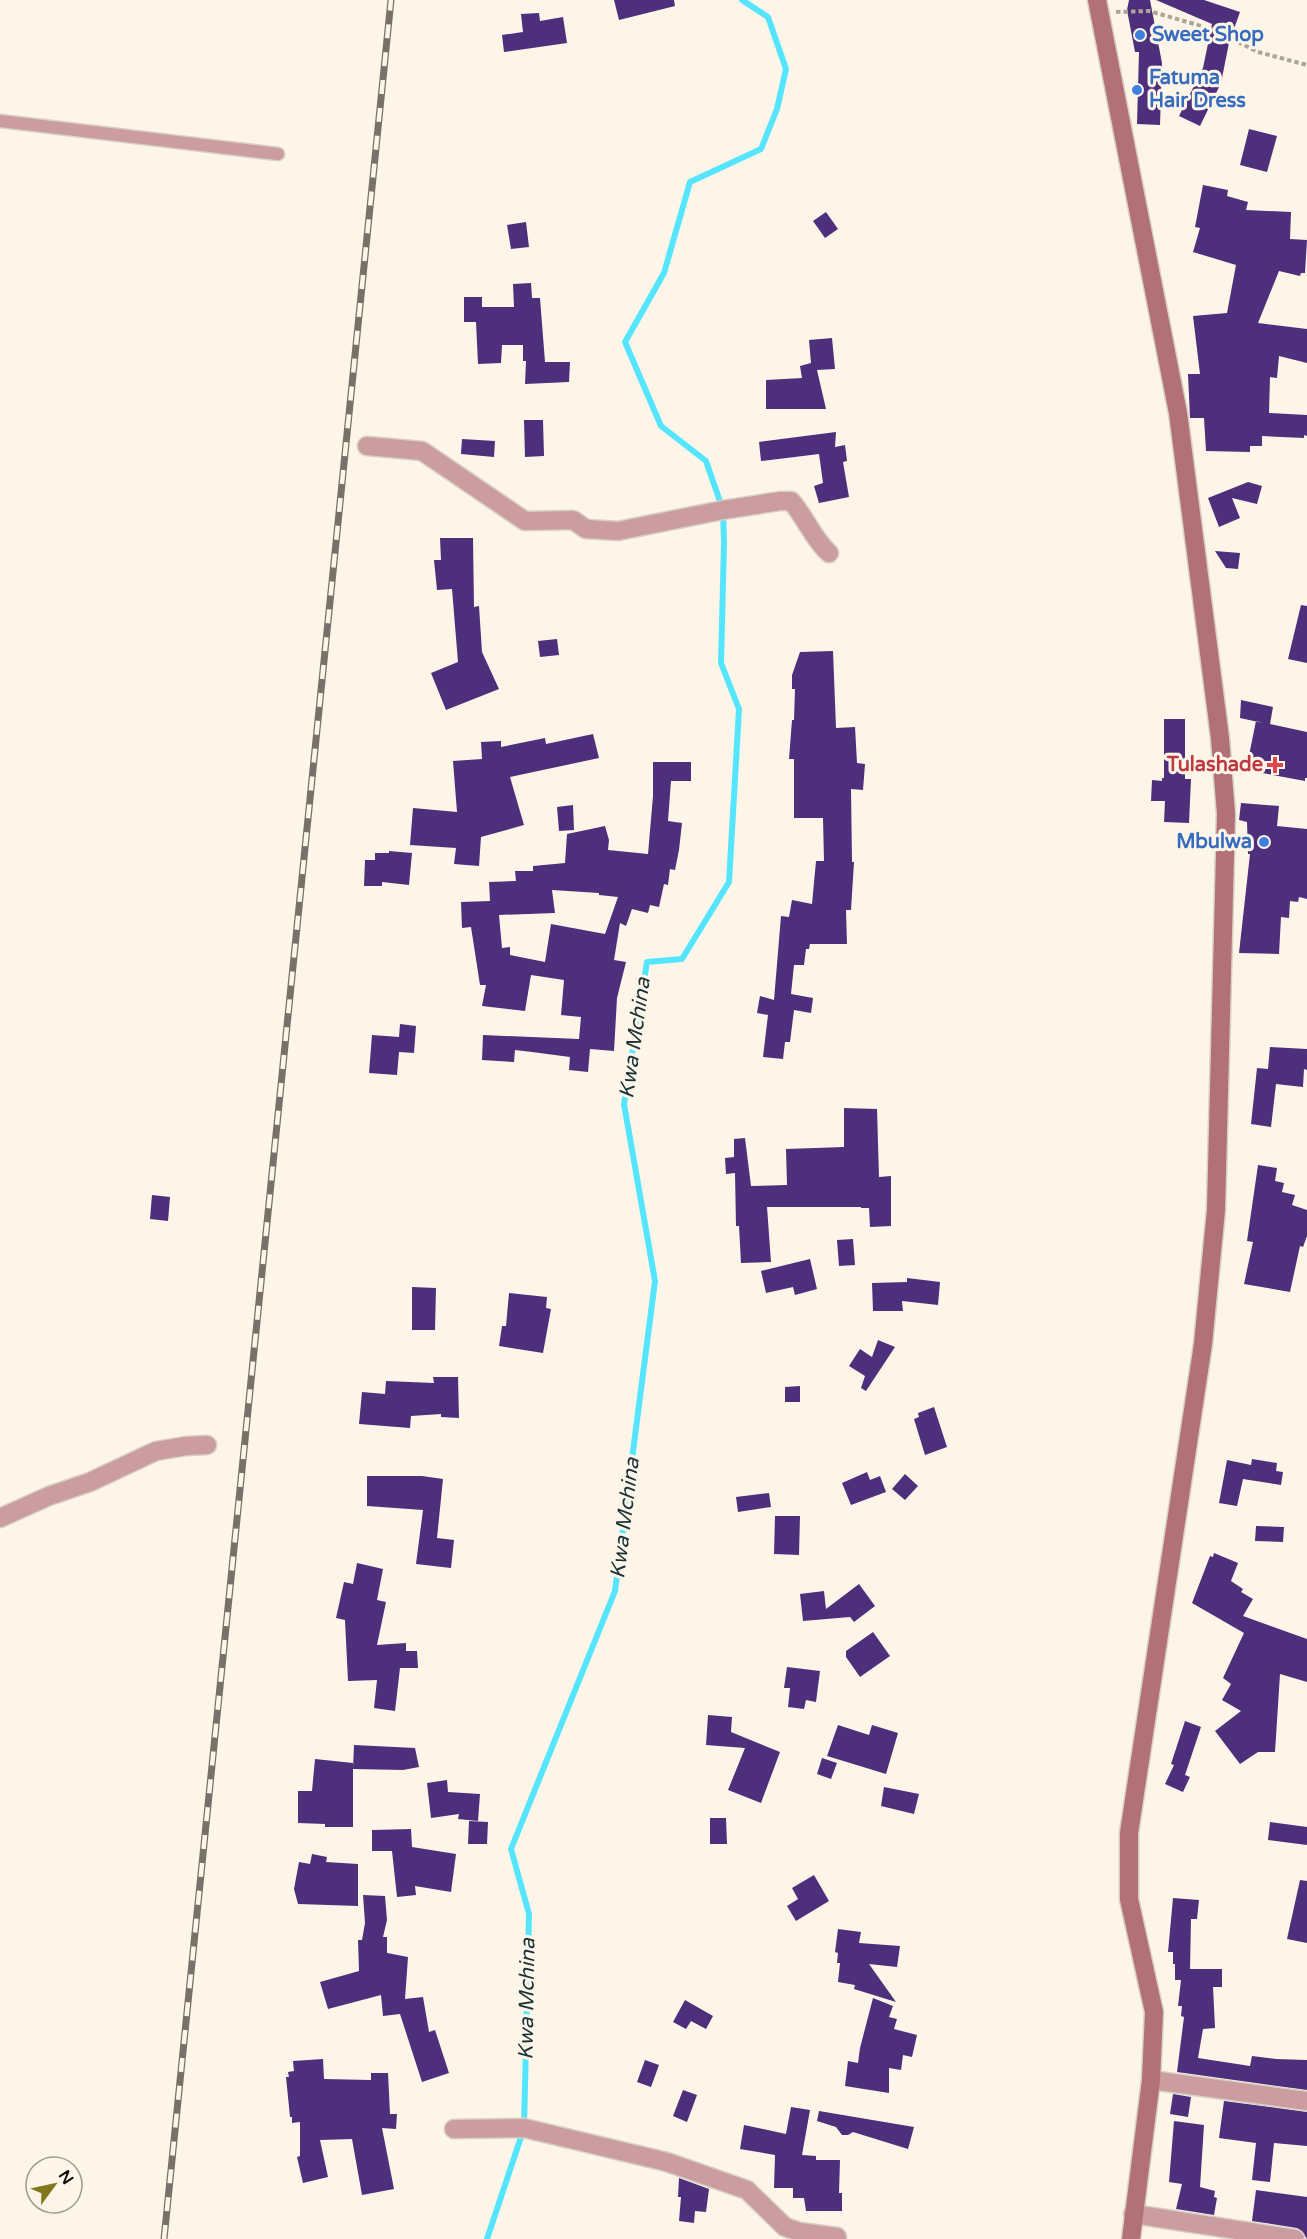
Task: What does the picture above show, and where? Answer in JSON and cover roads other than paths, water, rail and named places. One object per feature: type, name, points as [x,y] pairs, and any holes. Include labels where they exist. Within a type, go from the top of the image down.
[{"type":"street","points":[[1099,6],[1178,412],[1220,738],[1226,814],[1216,1210],[1211,1266],[1203,1344],[1129,1833],[1129,1899],[1154,2012],[1151,2080],[1131,2239]]},
{"type":"street","points":[[367,446],[422,451],[525,521],[573,520],[586,529],[618,531],[723,510],[791,501],[801,512],[819,545],[829,554]]},
{"type":"street","points":[[0,1518],[49,1496],[90,1482],[156,1451],[207,1444]]},
{"type":"street","points":[[1151,2080],[1307,2101]]},
{"type":"street","points":[[453,2129],[524,2128],[667,2162],[747,2190],[785,2227],[800,2232],[837,2237]]},
{"type":"street","points":[[1133,2214],[1295,2239]]},
{"type":"lane","points":[[0,121],[278,154]]},
{"type":"waterway","name":"Kwa Mchina","points":[[487,2239],[524,2128],[529,1914],[511,1849],[615,1591],[655,1281],[624,1104],[647,962],[682,959],[729,882],[739,709],[721,663],[723,510],[706,461],[661,426],[625,342],[664,273],[690,182],[761,149],[777,109],[786,69],[768,17],[742,0]]},
{"type":"railway","points":[[164,2239],[391,0]]},
{"type":"place","name":"Sweet Shop","points":[[1140,35]]},
{"type":"place","name":"Fatuma Hair Dress","points":[[1137,90]]},
{"type":"place","name":"Tulashade","points":[[1275,765]]},
{"type":"place","name":"Mbulwa","points":[[1264,842]]}]
